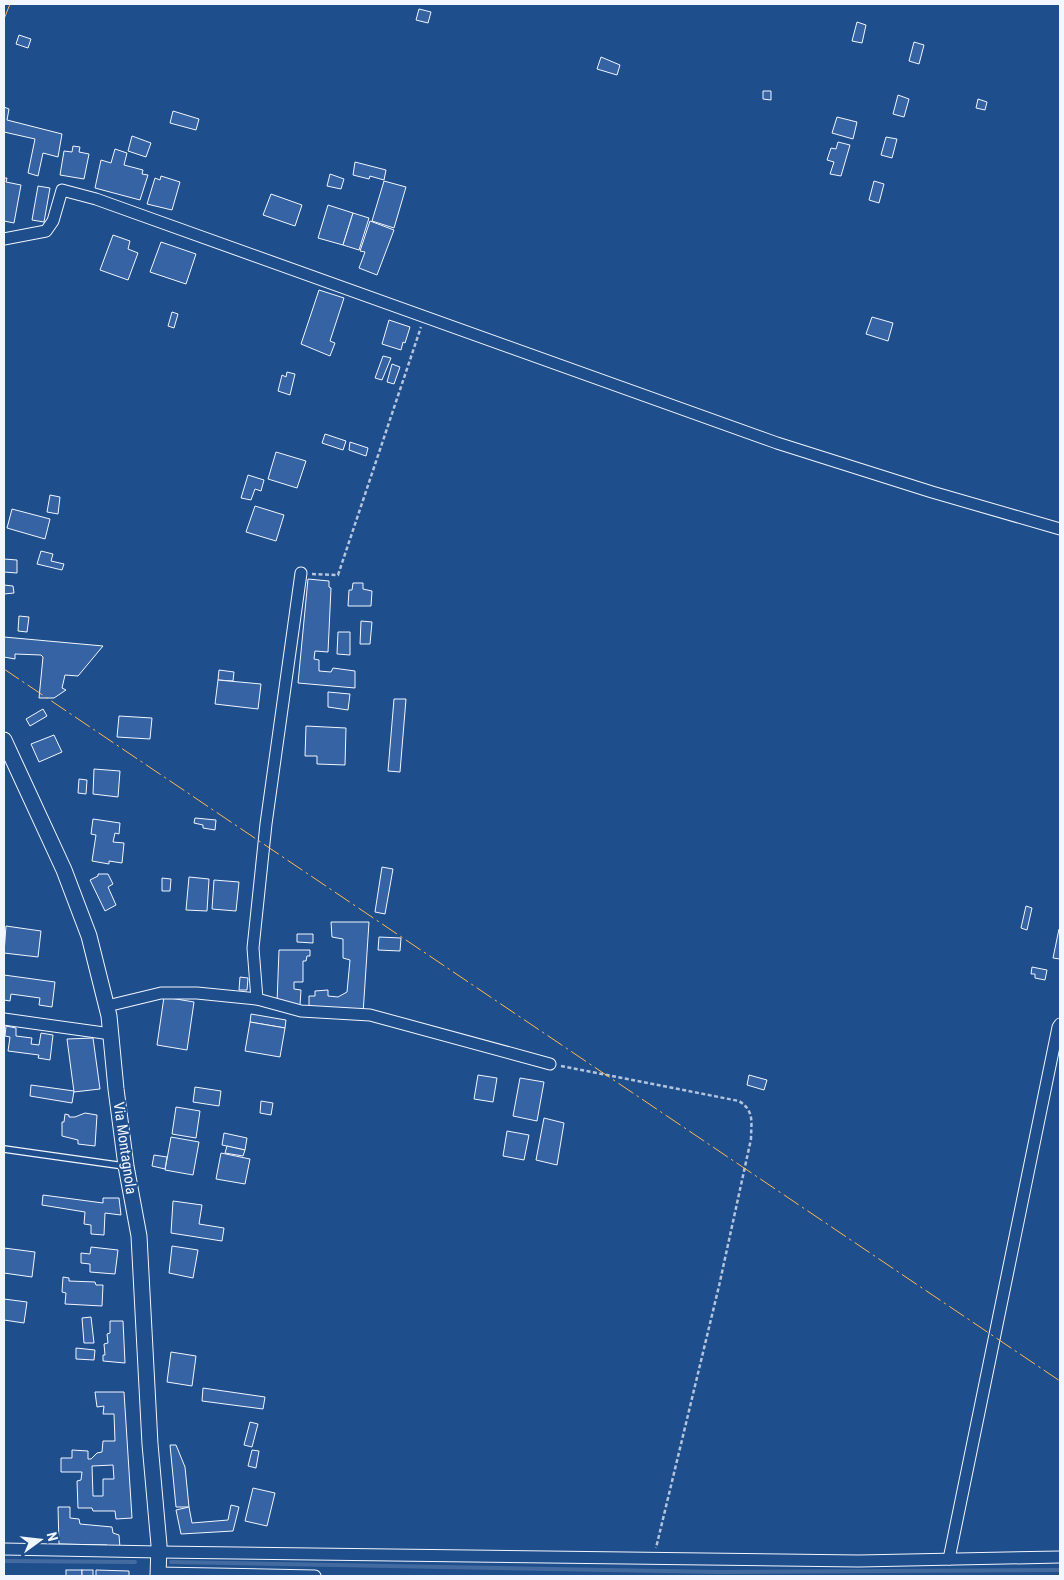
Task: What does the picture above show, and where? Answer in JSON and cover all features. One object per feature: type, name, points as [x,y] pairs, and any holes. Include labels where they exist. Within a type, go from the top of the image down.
[{"type":"street","points":[[4,238],[46,231],[53,221],[62,190],[96,199],[776,443],[932,492],[1060,529]]},
{"type":"street","points":[[257,999],[253,948],[266,824],[301,573]]},
{"type":"street","name":"Via Montagnola","points":[[4,740],[64,870],[89,936],[107,1006],[126,1166],[139,1236],[149,1435],[159,1552],[158,1575]]},
{"type":"street","points":[[107,1006],[161,993],[197,993],[257,999],[302,1011],[370,1015],[550,1064]]},
{"type":"street","points":[[4,1019],[111,1034]]},
{"type":"street","points":[[950,1559],[1060,1024]]},
{"type":"street","points":[[4,1549],[849,1561],[1060,1557]]},
{"type":"street","points":[[158,1575],[315,1576]]},
{"type":"lane","points":[[4,1150],[126,1166]]},
{"type":"path","points":[[301,573],[338,575],[424,317]]},
{"type":"path","points":[[550,1064],[739,1101],[748,1106],[751,1116],[750,1140],[719,1286],[654,1558]]},
{"type":"building","points":[[419,9],[431,12],[428,23],[416,20]]},
{"type":"building","points":[[857,22],[866,25],[862,43],[852,41]]},
{"type":"building","points":[[19,35],[31,39],[28,48],[16,44]]},
{"type":"building","points":[[914,42],[924,45],[919,64],[909,61]]},
{"type":"building","points":[[601,57],[620,65],[617,75],[597,69]]},
{"type":"building","points":[[763,91],[771,91],[771,100],[763,99]]},
{"type":"building","points":[[898,95],[909,99],[904,117],[893,114]]},
{"type":"building","points":[[978,99],[987,102],[985,110],[976,108]]},
{"type":"building","points":[[4,107],[9,109],[7,120],[62,134],[58,157],[43,153],[38,176],[28,173],[35,139],[4,132]]},
{"type":"building","points":[[173,111],[199,119],[196,130],[170,123]]},
{"type":"building","points":[[837,117],[857,122],[853,139],[832,133]]},
{"type":"building","points":[[132,136],[151,143],[146,157],[128,151]]},
{"type":"building","points":[[886,137],[897,139],[892,158],[881,155]]},
{"type":"building","points":[[838,142],[850,145],[841,176],[830,174],[834,162],[827,160],[831,148],[836,149]]},
{"type":"building","points":[[73,146],[80,147],[79,152],[89,154],[84,179],[60,175],[64,151],[72,152]]},
{"type":"building","points":[[115,149],[127,153],[124,165],[143,170],[142,174],[148,175],[140,200],[95,188],[101,160],[111,163]]},
{"type":"building","points":[[355,162],[386,170],[384,180],[370,176],[369,179],[353,175]]},
{"type":"building","points":[[330,174],[344,179],[341,189],[327,186]]},
{"type":"building","points":[[161,176],[180,182],[172,210],[147,204],[155,178],[160,180]]},
{"type":"building","points":[[4,178],[7,178],[6,182],[21,185],[14,223],[4,221]]},
{"type":"building","points":[[384,181],[406,187],[394,228],[372,221]]},
{"type":"building","points":[[874,181],[884,184],[879,203],[869,200]]},
{"type":"building","points":[[38,186],[50,188],[44,222],[32,220]]},
{"type":"building","points":[[271,194],[302,205],[295,226],[263,215]]},
{"type":"building","points":[[328,205],[353,213],[343,245],[318,238]]},
{"type":"building","points":[[353,213],[369,218],[359,250],[343,245]]},
{"type":"building","points":[[370,221],[394,230],[377,275],[359,268],[365,252],[360,251]]},
{"type":"building","points":[[113,235],[130,241],[128,249],[138,253],[128,280],[100,270]]},
{"type":"building","points":[[161,242],[196,254],[186,284],[150,272]]},
{"type":"building","points":[[319,290],[344,298],[330,341],[335,343],[330,356],[301,344]]},
{"type":"building","points":[[172,312],[178,314],[174,328],[168,326]]},
{"type":"building","points":[[872,317],[893,323],[888,341],[866,334]]},
{"type":"building","points":[[389,320],[410,327],[401,350],[382,344]]},
{"type":"building","points":[[383,356],[391,358],[382,380],[375,378]]},
{"type":"building","points":[[392,364],[400,367],[394,384],[387,382]]},
{"type":"building","points":[[287,372],[295,374],[290,395],[278,391],[282,375],[286,377]]},
{"type":"building","points":[[325,434],[346,441],[343,450],[322,443]]},
{"type":"building","points":[[350,442],[368,448],[366,456],[349,450]]},
{"type":"building","points":[[276,452],[306,461],[297,488],[268,479]]},
{"type":"building","points":[[248,475],[264,480],[261,491],[255,489],[251,500],[241,498]]},
{"type":"building","points":[[50,495],[60,497],[58,514],[47,512]]},
{"type":"building","points":[[255,506],[284,515],[276,541],[246,532]]},
{"type":"building","points":[[12,509],[50,519],[45,539],[7,528]]},
{"type":"building","points":[[41,551],[53,554],[51,561],[64,564],[62,570],[37,564]]},
{"type":"building","points":[[4,559],[17,560],[17,573],[4,572]]},
{"type":"building","points":[[308,579],[329,581],[329,587],[331,588],[328,652],[315,651],[314,659],[319,660],[319,671],[331,672],[333,668],[355,671],[355,688],[298,683]]},
{"type":"building","points":[[353,583],[363,583],[363,589],[372,591],[371,606],[348,606],[349,590],[352,590]]},
{"type":"building","points":[[4,585],[13,586],[14,593],[4,594]]},
{"type":"building","points":[[19,616],[29,617],[27,632],[18,631]]},
{"type":"building","points":[[361,621],[372,622],[370,644],[360,644]]},
{"type":"building","points":[[338,632],[350,632],[350,655],[337,654]]},
{"type":"building","points":[[4,637],[103,646],[78,676],[65,675],[62,688],[66,690],[54,698],[39,698],[43,657],[41,655],[15,654],[15,659],[4,657]]},
{"type":"building","points":[[219,670],[234,672],[233,681],[218,680]]},
{"type":"building","points":[[218,680],[261,684],[258,709],[215,704]]},
{"type":"building","points":[[328,692],[350,694],[348,710],[328,707]]},
{"type":"building","points":[[394,699],[406,699],[400,772],[388,771]]},
{"type":"building","points":[[43,709],[47,716],[30,726],[26,719]]},
{"type":"building","points":[[119,716],[152,718],[150,739],[117,737]]},
{"type":"building","points":[[306,726],[346,728],[345,765],[317,764],[317,756],[305,756]]},
{"type":"building","points":[[54,735],[62,752],[39,762],[31,744]]},
{"type":"building","points":[[94,769],[120,771],[118,797],[93,794]]},
{"type":"building","points":[[79,779],[87,780],[86,794],[78,793]]},
{"type":"building","points":[[195,818],[216,820],[215,830],[203,828],[203,825],[194,823]]},
{"type":"building","points":[[93,819],[120,823],[119,834],[115,833],[113,842],[124,843],[122,863],[109,861],[109,864],[92,861],[96,835],[91,834]]},
{"type":"building","points":[[382,867],[393,869],[385,914],[375,912]]},
{"type":"building","points":[[98,874],[108,874],[113,884],[108,887],[116,905],[105,911],[90,880],[98,876]]},
{"type":"building","points":[[189,877],[209,879],[207,911],[186,910]]},
{"type":"building","points":[[162,878],[171,879],[170,891],[162,891]]},
{"type":"building","points":[[214,880],[239,882],[236,911],[212,909]]},
{"type":"building","points":[[1026,906],[1032,908],[1027,930],[1021,928]]},
{"type":"building","points":[[331,922],[369,922],[363,1014],[309,1009],[309,996],[315,996],[315,991],[328,990],[328,996],[338,997],[347,992],[350,960],[343,958],[343,939],[332,937]]},
{"type":"building","points":[[6,926],[41,931],[38,957],[4,953]]},
{"type":"building","points":[[1060,929],[1060,959],[1053,958]]},
{"type":"building","points":[[297,934],[313,934],[313,943],[297,942]]},
{"type":"building","points":[[379,937],[401,938],[400,951],[378,950]]},
{"type":"building","points":[[279,950],[310,950],[310,956],[307,956],[306,961],[303,961],[303,982],[294,982],[294,989],[301,990],[300,1005],[277,1003]]},
{"type":"building","points":[[1032,967],[1047,970],[1045,980],[1035,978],[1035,974],[1031,974]]},
{"type":"building","points":[[4,975],[55,982],[52,1007],[39,1005],[40,998],[11,994],[10,1001],[4,1000]]},
{"type":"building","points":[[240,977],[248,978],[247,990],[239,990]]},
{"type":"building","points":[[164,997],[194,1002],[187,1050],[157,1045]]},
{"type":"building","points":[[251,1014],[286,1020],[285,1028],[250,1022]]},
{"type":"building","points":[[250,1022],[285,1028],[280,1057],[245,1051]]},
{"type":"building","points":[[6,1026],[16,1028],[16,1036],[32,1038],[31,1044],[39,1045],[41,1033],[53,1035],[50,1060],[38,1058],[39,1055],[8,1051],[10,1037],[5,1036]]},
{"type":"building","points":[[93,1038],[100,1089],[74,1092],[67,1039]]},
{"type":"building","points":[[478,1075],[497,1078],[493,1102],[474,1099]]},
{"type":"building","points":[[749,1075],[767,1080],[764,1090],[747,1085]]},
{"type":"building","points":[[520,1078],[544,1082],[537,1121],[513,1116]]},
{"type":"building","points":[[31,1085],[74,1091],[72,1103],[30,1096]]},
{"type":"building","points":[[195,1087],[221,1091],[219,1106],[193,1102]]},
{"type":"building","points":[[261,1101],[273,1103],[271,1115],[260,1113]]},
{"type":"building","points":[[176,1107],[200,1111],[196,1138],[172,1134]]},
{"type":"building","points":[[85,1113],[97,1115],[95,1146],[78,1144],[78,1140],[62,1136],[62,1122],[64,1122],[65,1114],[69,1115],[69,1117],[75,1117]]},
{"type":"building","points":[[544,1118],[564,1123],[557,1165],[536,1160]]},
{"type":"building","points":[[507,1131],[529,1135],[524,1160],[503,1156]]},
{"type":"building","points":[[224,1133],[247,1138],[245,1150],[222,1145]]},
{"type":"building","points":[[171,1137],[199,1142],[193,1175],[165,1170]]},
{"type":"building","points":[[227,1146],[245,1150],[243,1156],[225,1153]]},
{"type":"building","points":[[221,1153],[250,1159],[245,1184],[216,1179]]},
{"type":"building","points":[[154,1155],[167,1157],[165,1169],[152,1166]]},
{"type":"building","points":[[43,1195],[103,1203],[103,1198],[119,1198],[121,1215],[105,1213],[104,1235],[91,1234],[91,1225],[84,1224],[85,1212],[42,1205]]},
{"type":"building","points":[[173,1201],[202,1205],[199,1224],[224,1228],[222,1241],[171,1233]]},
{"type":"building","points":[[172,1246],[198,1250],[193,1278],[169,1273]]},
{"type":"building","points":[[91,1247],[118,1250],[115,1274],[90,1272],[90,1264],[81,1263],[81,1253],[90,1254]]},
{"type":"building","points":[[4,1248],[35,1252],[32,1277],[4,1273]]},
{"type":"building","points":[[63,1277],[69,1278],[69,1281],[95,1282],[96,1285],[103,1285],[102,1306],[65,1304],[66,1293],[62,1292]]},
{"type":"building","points":[[4,1299],[27,1302],[24,1323],[4,1320]]},
{"type":"building","points":[[91,1317],[94,1343],[84,1343],[82,1318]]},
{"type":"building","points":[[110,1321],[123,1321],[125,1363],[103,1361],[103,1355],[105,1355],[104,1344],[108,1343],[107,1334],[110,1333]]},
{"type":"building","points":[[76,1348],[95,1350],[94,1360],[76,1359]]},
{"type":"building","points":[[171,1352],[196,1356],[192,1386],[167,1382]]},
{"type":"building","points":[[203,1388],[265,1397],[263,1409],[202,1401]]},
{"type":"building","points":[[95,1392],[124,1392],[132,1518],[116,1519],[115,1511],[93,1511],[92,1508],[78,1508],[77,1481],[81,1480],[82,1472],[61,1472],[61,1458],[72,1458],[72,1450],[88,1451],[88,1459],[91,1459],[97,1453],[102,1452],[103,1441],[115,1441],[114,1414],[103,1414],[104,1406],[97,1407]],"holes":[[[113,1465],[114,1479],[103,1479],[103,1496],[93,1496],[92,1466]]]},
{"type":"building","points":[[250,1422],[258,1424],[252,1447],[244,1445]]},
{"type":"building","points":[[170,1445],[176,1445],[185,1467],[189,1507],[176,1507]]},
{"type":"building","points":[[252,1450],[259,1451],[256,1468],[248,1466]]},
{"type":"building","points":[[253,1488],[275,1493],[267,1526],[245,1521]]},
{"type":"building","points":[[231,1505],[239,1507],[233,1531],[181,1534],[176,1510],[189,1507],[192,1523],[228,1520]]},
{"type":"building","points":[[58,1507],[70,1507],[70,1518],[79,1519],[80,1524],[112,1527],[113,1533],[119,1535],[120,1548],[107,1549],[107,1545],[59,1544]]},
{"type":"building","points":[[66,1570],[82,1570],[82,1576],[66,1576]]},
{"type":"building","points":[[82,1570],[93,1570],[93,1576],[82,1576]]},
{"type":"building","points":[[96,1570],[129,1571],[129,1576],[96,1576]]},
{"type":"waterway","points":[[4,1561],[135,1562]]},
{"type":"waterway","points":[[171,1562],[719,1572],[1060,1570]]},
{"type":"power","points":[[4,19],[10,4]]},
{"type":"power","points":[[4,669],[1060,1381]]}]
